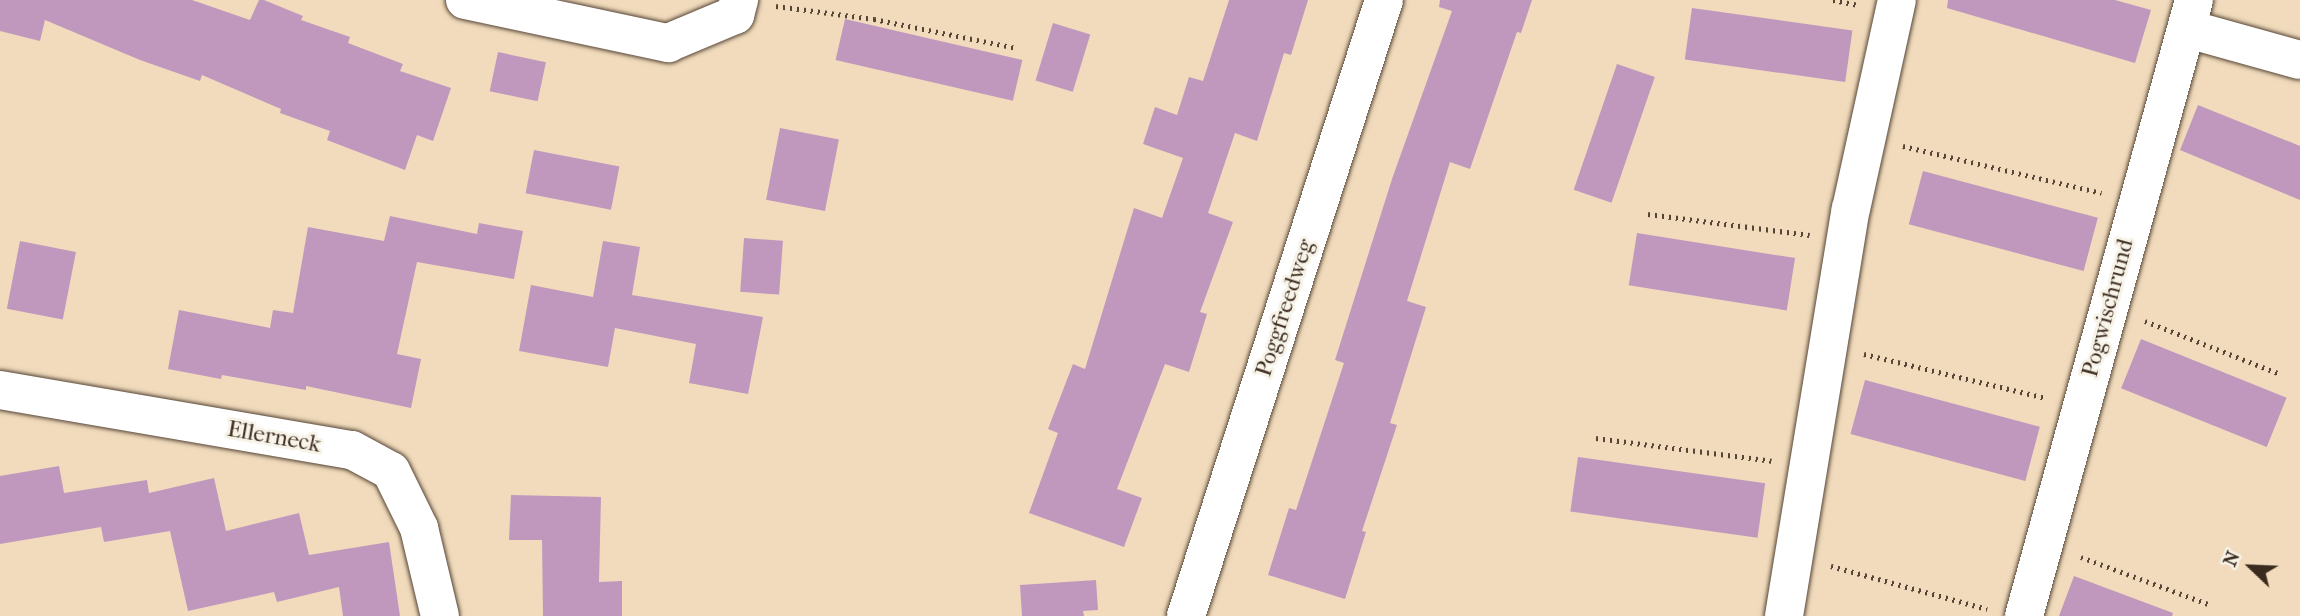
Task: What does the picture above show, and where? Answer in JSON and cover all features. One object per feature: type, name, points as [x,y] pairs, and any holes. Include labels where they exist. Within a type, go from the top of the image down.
[{"type":"street","points":[[465,0],[668,43],[735,15],[739,1]]},
{"type":"street","name":"Poggfreedweg","points":[[1186,616],[1384,0]]},
{"type":"street","points":[[1784,616],[1827,345],[1864,137],[1897,0]]},
{"type":"street","points":[[2191,15],[2300,60]]},
{"type":"street","name":"Pogwischrund","points":[[2012,614],[2044,543],[2137,201],[2191,15]]},
{"type":"street","name":"Ellerneck","points":[[0,390],[352,450],[391,471],[419,528],[440,616]]},
{"type":"path","points":[[739,1],[874,19],[1016,48]]},
{"type":"path","points":[[1864,137],[2137,201]]},
{"type":"path","points":[[1648,214],[1846,240]]},
{"type":"path","points":[[2108,307],[2278,373]]},
{"type":"path","points":[[1827,345],[2081,406]]},
{"type":"path","points":[[1596,438],[1807,466]]},
{"type":"path","points":[[2044,543],[2211,605]]},
{"type":"path","points":[[1792,555],[2012,614]]},
{"type":"building","points":[[0,0],[192,0],[250,20],[259,0],[264,0],[303,16],[301,20],[350,37],[348,43],[403,64],[400,71],[451,88],[433,141],[417,135],[405,170],[327,140],[330,131],[280,113],[281,109],[202,75],[200,81],[140,60],[45,20],[40,41],[0,31]]},
{"type":"building","points":[[1229,0],[1308,0],[1291,55],[1284,53],[1257,141],[1235,133],[1208,213],[1233,222],[1200,312],[1207,314],[1189,372],[1165,364],[1117,489],[1142,498],[1124,547],[1029,513],[1058,433],[1048,429],[1073,364],[1085,369],[1134,208],[1162,218],[1183,158],[1143,144],[1155,107],[1177,115],[1189,77],[1203,81]]},
{"type":"building","points":[[1440,0],[1532,0],[1521,33],[1517,32],[1470,169],[1450,162],[1407,301],[1426,307],[1390,423],[1397,425],[1362,531],[1366,532],[1345,599],[1268,575],[1289,508],[1296,510],[1344,363],[1335,360],[1392,179],[1452,11],[1439,7]]},
{"type":"building","points":[[1948,0],[2115,0],[2151,10],[2135,63],[1947,8]]},
{"type":"building","points":[[1692,8],[1852,31],[1845,82],[1685,59]]},
{"type":"building","points":[[845,19],[1022,60],[1013,101],[836,60]]},
{"type":"building","points":[[1053,23],[1090,34],[1073,92],[1035,80]]},
{"type":"building","points":[[498,52],[546,62],[538,101],[490,91]]},
{"type":"building","points":[[1617,64],[1655,77],[1612,203],[1574,190]]},
{"type":"building","points":[[2198,105],[2300,146],[2300,200],[2180,150]]},
{"type":"building","points":[[780,128],[839,139],[825,211],[766,200]]},
{"type":"building","points":[[534,150],[619,167],[611,210],[526,193]]},
{"type":"building","points":[[1923,171],[2098,218],[2084,271],[1909,224]]},
{"type":"building","points":[[390,216],[477,234],[479,223],[523,231],[514,279],[417,262],[397,354],[421,359],[411,408],[306,386],[306,390],[222,375],[221,379],[168,369],[179,310],[270,328],[273,310],[293,313],[308,227],[384,241]]},
{"type":"building","points":[[1637,233],[1795,258],[1787,310],[1629,285]]},
{"type":"building","points":[[744,238],[783,241],[779,295],[740,292]]},
{"type":"building","points":[[20,241],[76,252],[63,320],[7,309]]},
{"type":"building","points":[[603,241],[640,247],[632,295],[763,317],[748,394],[689,383],[696,344],[615,328],[608,367],[519,351],[531,285],[593,297]]},
{"type":"building","points":[[2141,339],[2287,398],[2267,447],[2121,388]]},
{"type":"building","points":[[1865,380],[2040,427],[2025,481],[1851,434]]},
{"type":"building","points":[[1578,457],[1765,483],[1758,538],[1570,511]]},
{"type":"building","points":[[59,466],[64,493],[147,480],[149,493],[214,478],[226,531],[299,513],[309,555],[389,542],[400,616],[343,616],[339,587],[277,602],[274,592],[188,611],[170,531],[104,542],[101,527],[0,544],[0,476]]},
{"type":"building","points":[[511,495],[601,497],[599,582],[622,581],[622,616],[543,616],[542,540],[509,540]]},
{"type":"building","points":[[2074,576],[2173,613],[2172,616],[2059,616]]},
{"type":"building","points":[[1096,580],[1098,610],[1083,611],[1084,616],[1022,616],[1020,585]]}]
